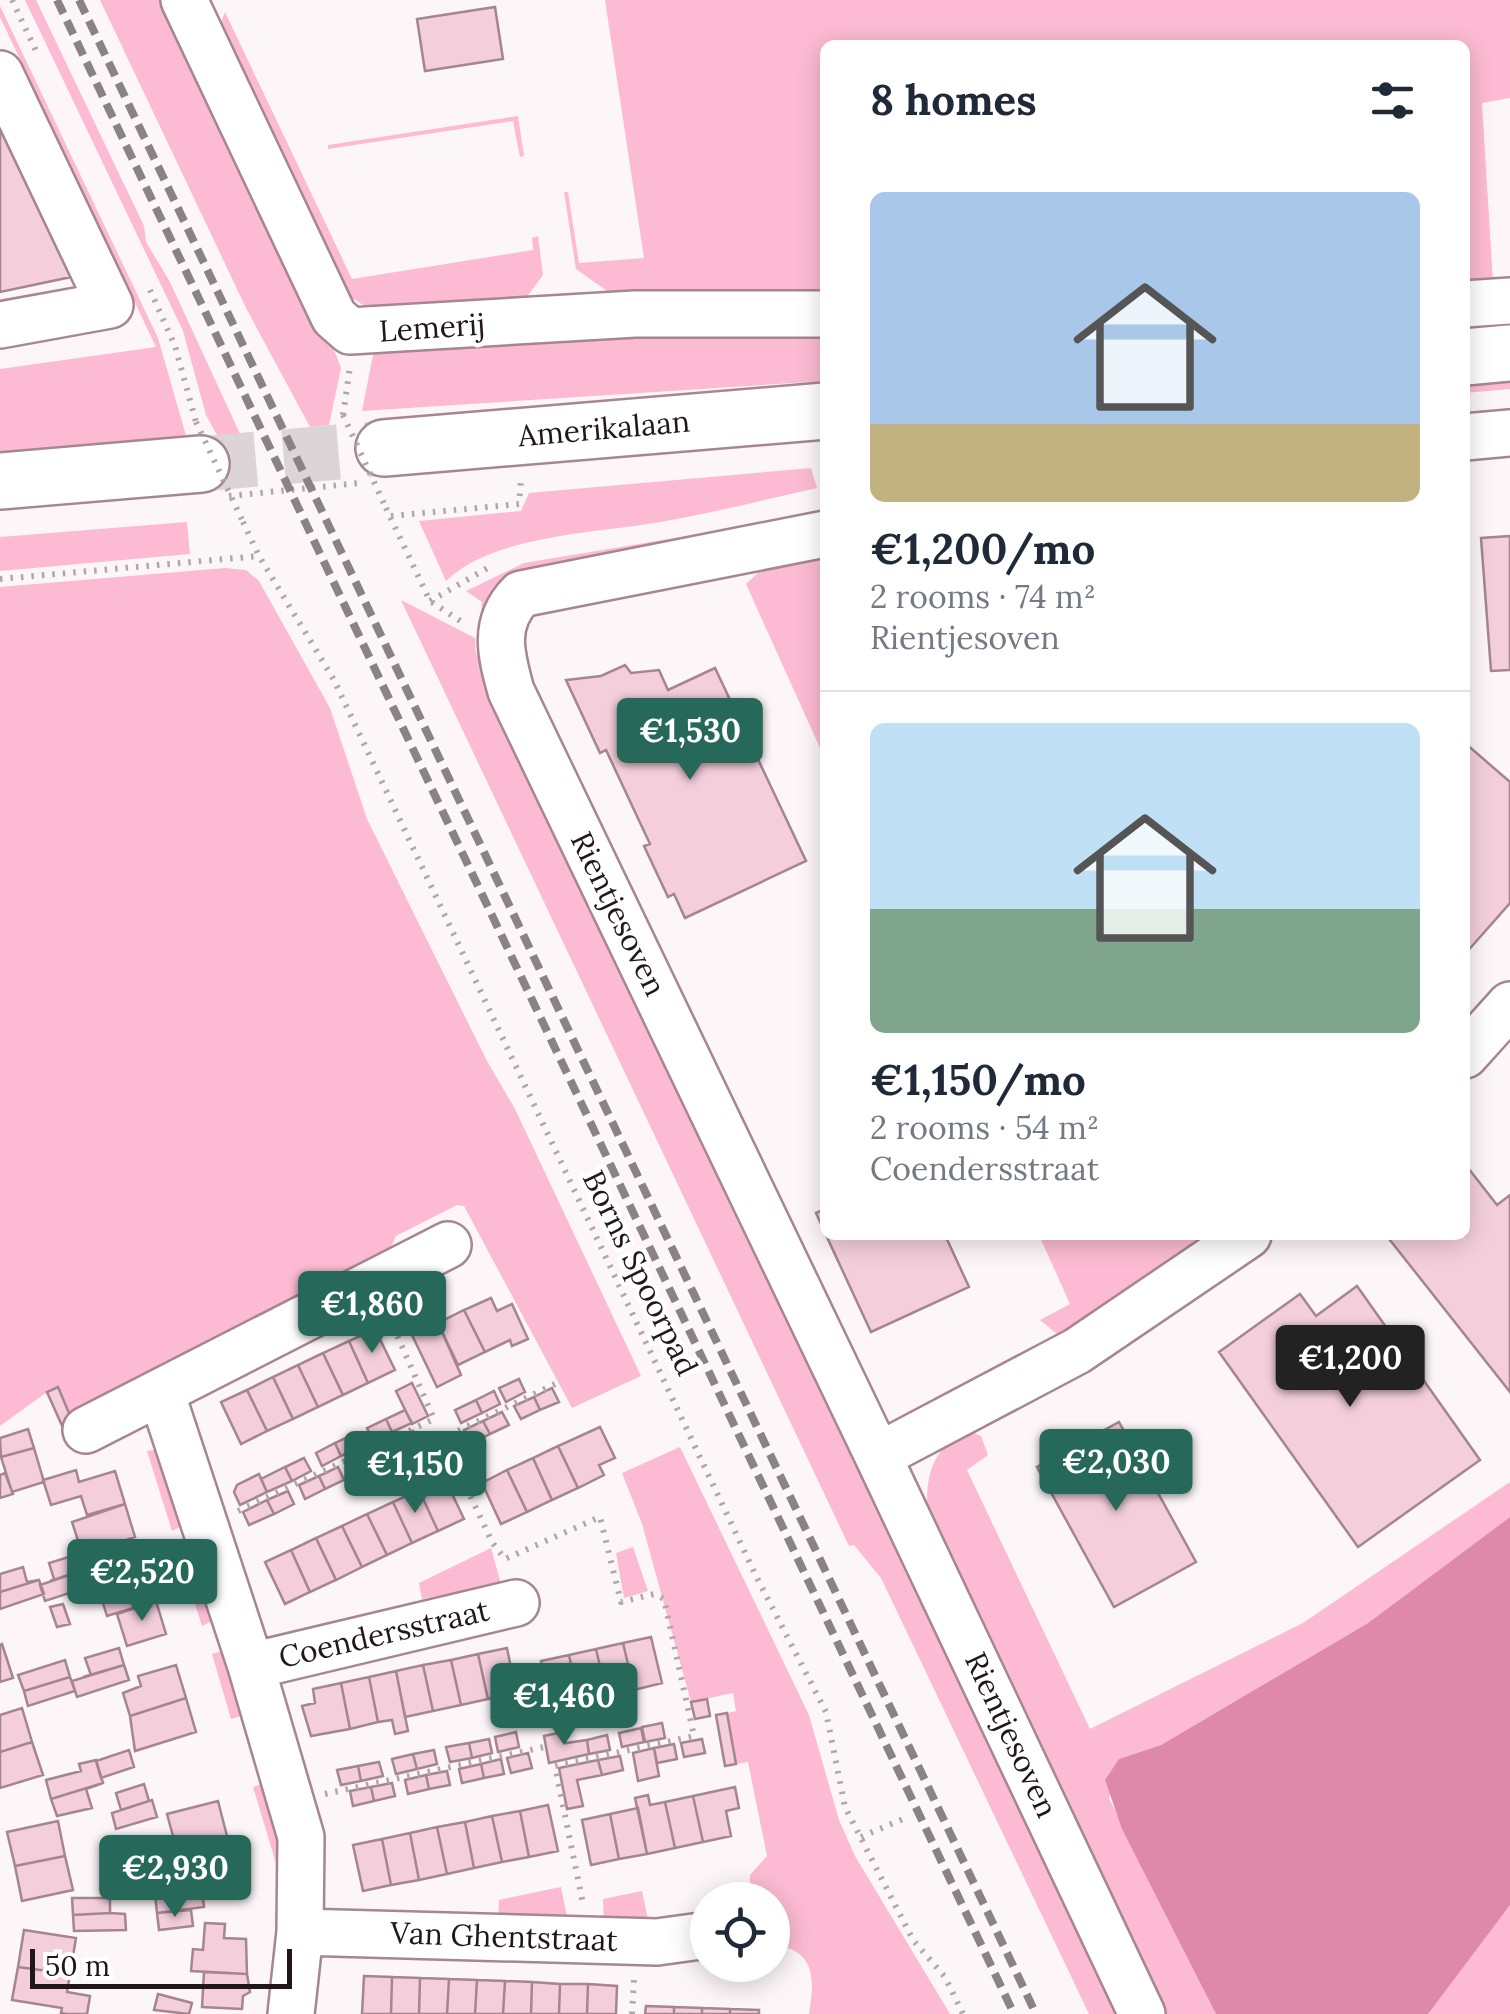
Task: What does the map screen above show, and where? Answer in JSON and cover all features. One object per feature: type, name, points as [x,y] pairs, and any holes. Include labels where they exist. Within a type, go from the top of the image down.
[{"type":"main road","points":[[1470,357],[1510,353]]},
{"type":"main road","name":"Amerikalaan","points":[[369,448],[820,411]]},
{"type":"main road","points":[[0,481],[204,461]]},
{"type":"street","name":"Lemerij","points":[[184,0],[329,307],[350,331],[635,314],[820,314]]},
{"type":"street","points":[[0,74],[110,305],[0,326]]},
{"type":"street","points":[[1470,304],[1510,301]]},
{"type":"street","points":[[1470,436],[1510,433]]},
{"type":"street","name":"Rientjesoven","points":[[820,535],[521,594],[510,606],[500,630],[501,657],[511,691],[1142,2014]]},
{"type":"street","points":[[1470,1049],[1510,1005]]},
{"type":"street","points":[[878,1456],[1077,1351],[1241,1240]]},
{"type":"street","points":[[86,1430],[448,1245]]},
{"type":"street","points":[[161,1392],[251,1666],[301,1837],[300,1932],[291,2014]]},
{"type":"street","name":"Coendersstraat","points":[[251,1666],[516,1603]]},
{"type":"street","name":"Van Ghentstraat","points":[[300,1932],[657,1942],[690,1937]]},
{"type":"path","points":[[204,461],[369,448],[388,512],[430,600]]},
{"type":"path","name":"Borns Spoorpad","points":[[204,461],[334,680],[755,1574],[826,1712],[845,1807],[913,1940],[945,1977],[963,2014]]},
{"type":"path","points":[[388,512],[519,504],[522,469]]},
{"type":"path","points":[[0,579],[258,556]]},
{"type":"path","points":[[205,1527],[434,1418],[374,1282]]},
{"type":"path","points":[[555,1384],[444,1438],[492,1542],[505,1560],[600,1517],[621,1602],[654,1594],[664,1599],[694,1736],[555,1766],[590,1940]]},
{"type":"path","points":[[290,1801],[544,1748]]},
{"type":"path","points":[[860,1837],[903,1819]]},
{"type":"shaded area","points":[[25,0],[36,0],[144,226],[146,242],[170,282],[241,436],[218,437],[206,415],[183,331]]},
{"type":"shaded area","points":[[100,0],[168,0],[337,357],[341,368],[329,425],[310,427],[246,308]]},
{"type":"shaded area","points":[[605,0],[1510,0],[1510,98],[1482,103],[1493,282],[1470,284],[1470,40],[820,40],[820,299],[610,293],[576,269],[564,192],[568,192],[579,263],[644,258]]},
{"type":"shaded area","points":[[0,6],[158,338],[187,439],[0,455],[0,369],[156,347],[0,17]]},
{"type":"shaded area","points":[[225,12],[352,279],[533,250],[532,238],[538,236],[543,275],[521,305],[371,310],[346,294],[219,28]]},
{"type":"shaded area","points":[[518,116],[524,156],[520,157],[513,121],[328,149],[328,145]]},
{"type":"shaded area","points":[[820,331],[820,381],[362,411],[374,350],[508,337]]},
{"type":"shaded area","points":[[1510,375],[1510,389],[1470,393],[1470,379]]},
{"type":"shaded area","points":[[811,468],[817,488],[685,517],[519,545],[466,565],[446,581],[419,521],[521,511],[529,493]]},
{"type":"shaded area","points":[[820,514],[500,587],[481,612],[482,602],[466,591],[524,563]]},
{"type":"shaded area","points":[[187,522],[190,554],[0,571],[0,537]]},
{"type":"shaded area","points":[[820,559],[820,748],[746,584],[760,571]]},
{"type":"shaded area","points":[[225,568],[246,570],[259,581],[330,708],[367,819],[487,1061],[515,1109],[641,1376],[572,1408],[464,1206],[457,1205],[396,1236],[384,1262],[71,1417],[47,1392],[0,1426],[0,587]]},
{"type":"shaded area","points":[[401,600],[475,638],[476,653],[1120,2014],[1089,2014],[881,1578],[854,1545],[849,1546]]},
{"type":"shaded area","points":[[1041,1240],[1220,1240],[1062,1338],[1040,1320],[1070,1304]]},
{"type":"shaded area","points":[[966,1430],[981,1436],[988,1455],[967,1470],[1090,1729],[1303,1623],[1510,1482],[1510,1517],[1368,1623],[1161,1745],[1119,1759],[1109,1798],[1216,2014],[1159,2014],[930,1533],[930,1474],[942,1450]]},
{"type":"shaded area","points":[[680,1447],[809,1715],[839,1820],[855,1856],[950,2014],[809,2014],[809,1968],[790,1949],[790,1882],[750,1882],[750,1875],[767,1856],[748,1762],[736,1764],[727,1713],[736,1711],[733,1693],[691,1702],[642,1524],[622,1473]]},
{"type":"shaded area","points":[[159,1449],[182,1526],[172,1531],[147,1451]]},
{"type":"shaded area","points":[[1510,1517],[1510,1905],[1428,2014],[1216,2014],[1122,1829],[1105,1780],[1119,1759],[1161,1745],[1368,1623]]},
{"type":"shaded area","points":[[633,1547],[648,1591],[624,1598],[616,1553]]},
{"type":"shaded area","points":[[491,1548],[501,1584],[422,1599],[419,1583]]},
{"type":"shaded area","points":[[194,1554],[214,1620],[202,1626],[180,1558]]},
{"type":"shaded area","points":[[227,1652],[244,1715],[231,1719],[212,1654]]},
{"type":"shaded area","points":[[269,1781],[280,1824],[281,1880],[253,1787]]},
{"type":"shaded area","points":[[561,1887],[568,1922],[498,1919],[499,1900]]},
{"type":"shaded area","points":[[642,1891],[649,1924],[604,1923],[603,1899]]},
{"type":"shaded area","points":[[1510,1905],[1510,2014],[1428,2014],[1432,2006]]},
{"type":"building","points":[[495,7],[503,59],[425,71],[417,19]]},
{"type":"building","points":[[0,128],[71,277],[0,292]]},
{"type":"building","points":[[1510,536],[1510,670],[1491,671],[1481,538]]},
{"type":"building","points":[[625,665],[631,673],[659,670],[668,690],[715,668],[806,861],[685,918],[674,894],[668,897],[644,846],[650,844],[606,750],[600,753],[566,680],[601,676]]},
{"type":"building","points":[[1470,747],[1510,782],[1510,903],[1470,948]]},
{"type":"building","points":[[1470,1170],[1497,1205],[1510,1195],[1510,1392],[1390,1240],[1470,1240]]},
{"type":"building","points":[[828,1240],[947,1240],[969,1287],[871,1332]]},
{"type":"building","points":[[1357,1286],[1480,1460],[1358,1547],[1219,1352],[1300,1294],[1316,1316]]},
{"type":"building","points":[[491,1298],[497,1311],[512,1304],[528,1339],[512,1346],[510,1340],[485,1352],[464,1310]]},
{"type":"building","points":[[464,1310],[485,1352],[458,1365],[438,1323]]},
{"type":"building","points":[[438,1323],[461,1375],[437,1387],[412,1335]]},
{"type":"building","points":[[375,1329],[395,1370],[368,1383],[349,1341]]},
{"type":"building","points":[[349,1341],[368,1383],[343,1395],[323,1353]]},
{"type":"building","points":[[323,1353],[343,1395],[318,1407],[298,1365]]},
{"type":"building","points":[[298,1365],[318,1407],[293,1419],[273,1377]]},
{"type":"building","points":[[273,1377],[293,1419],[267,1431],[247,1390]]},
{"type":"building","points":[[519,1379],[525,1392],[506,1402],[499,1388]]},
{"type":"building","points":[[412,1383],[428,1416],[412,1424],[396,1391]]},
{"type":"building","points":[[58,1387],[74,1425],[64,1430],[47,1392]]},
{"type":"building","points":[[552,1388],[559,1402],[540,1410],[534,1397]]},
{"type":"building","points":[[247,1390],[267,1431],[241,1444],[221,1402]]},
{"type":"building","points":[[494,1391],[500,1404],[482,1413],[476,1400]]},
{"type":"building","points":[[534,1397],[540,1410],[521,1419],[514,1406]]},
{"type":"building","points":[[476,1400],[482,1413],[461,1423],[455,1410]]},
{"type":"building","points":[[405,1410],[412,1423],[392,1432],[386,1419]]},
{"type":"building","points":[[502,1412],[509,1425],[490,1434],[483,1421]]},
{"type":"building","points":[[386,1419],[392,1432],[373,1441],[367,1428]]},
{"type":"building","points":[[483,1421],[490,1434],[470,1444],[464,1430]]},
{"type":"building","points":[[1119,1422],[1196,1562],[1114,1607],[1037,1467]]},
{"type":"building","points":[[600,1427],[615,1458],[599,1465],[604,1475],[578,1488],[558,1446]]},
{"type":"building","points":[[28,1429],[34,1448],[1,1457],[0,1438]]},
{"type":"building","points":[[413,1431],[420,1444],[401,1453],[395,1440]]},
{"type":"building","points":[[354,1434],[361,1447],[341,1456],[335,1443]]},
{"type":"building","points":[[335,1443],[341,1456],[322,1466],[316,1453]]},
{"type":"building","points":[[389,1443],[395,1456],[375,1465],[369,1452]]},
{"type":"building","points":[[558,1446],[578,1488],[552,1500],[533,1458]]},
{"type":"building","points":[[34,1448],[44,1482],[12,1492],[1,1457]]},
{"type":"building","points":[[369,1452],[375,1465],[356,1474],[349,1461]]},
{"type":"building","points":[[304,1458],[311,1471],[292,1481],[285,1467]]},
{"type":"building","points":[[533,1458],[552,1500],[527,1512],[507,1470]]},
{"type":"building","points":[[285,1467],[292,1481],[267,1492],[261,1479]]},
{"type":"building","points":[[338,1467],[344,1480],[325,1489],[319,1476]]},
{"type":"building","points":[[76,1470],[79,1482],[115,1471],[125,1504],[87,1515],[81,1496],[51,1505],[43,1480]]},
{"type":"building","points":[[507,1470],[527,1512],[501,1524],[482,1483]]},
{"type":"building","points":[[5,1473],[13,1494],[0,1498],[0,1475]]},
{"type":"building","points":[[259,1474],[267,1492],[240,1505],[234,1492],[237,1485]]},
{"type":"building","points":[[319,1476],[325,1489],[305,1499],[299,1485]]},
{"type":"building","points":[[444,1477],[464,1519],[438,1531],[419,1490]]},
{"type":"building","points":[[419,1490],[438,1531],[412,1543],[393,1502]]},
{"type":"building","points":[[288,1491],[294,1504],[274,1514],[267,1500]]},
{"type":"building","points":[[267,1500],[274,1514],[249,1525],[243,1512]]},
{"type":"building","points":[[393,1502],[412,1543],[387,1555],[367,1514]]},
{"type":"building","points":[[125,1504],[135,1537],[88,1553],[93,1567],[50,1581],[54,1579],[49,1563],[82,1553],[72,1522]]},
{"type":"building","points":[[367,1514],[387,1555],[362,1567],[342,1526]]},
{"type":"building","points":[[342,1526],[362,1567],[336,1580],[316,1538]]},
{"type":"building","points":[[316,1538],[336,1580],[310,1592],[291,1550]]},
{"type":"building","points":[[291,1550],[310,1592],[285,1604],[265,1562]]},
{"type":"building","points":[[23,1567],[27,1582],[39,1580],[0,1592],[0,1574]]},
{"type":"building","points":[[93,1567],[97,1581],[145,1567],[161,1594],[156,1601],[107,1616],[97,1584],[45,1601],[40,1585]]},
{"type":"building","points":[[39,1580],[44,1594],[0,1609],[0,1592]]},
{"type":"building","points":[[156,1601],[166,1634],[127,1646],[117,1614]]},
{"type":"building","points":[[63,1604],[70,1624],[57,1627],[50,1607]]},
{"type":"building","points":[[651,1637],[662,1683],[634,1690],[623,1643]]},
{"type":"building","points":[[623,1643],[634,1690],[607,1696],[596,1649]]},
{"type":"building","points":[[0,1645],[13,1678],[0,1682]]},
{"type":"building","points":[[119,1648],[124,1665],[91,1675],[85,1658]]},
{"type":"building","points":[[507,1648],[516,1693],[488,1699],[478,1654]]},
{"type":"building","points":[[596,1649],[607,1696],[579,1702],[569,1655]]},
{"type":"building","points":[[478,1654],[488,1699],[461,1705],[451,1660]]},
{"type":"building","points":[[569,1655],[579,1702],[552,1708],[541,1661]]},
{"type":"building","points":[[65,1660],[70,1677],[24,1691],[18,1675]]},
{"type":"building","points":[[451,1660],[461,1705],[433,1711],[423,1665]]},
{"type":"building","points":[[124,1665],[129,1680],[77,1697],[72,1681]]},
{"type":"building","points":[[176,1665],[186,1698],[130,1716],[123,1693],[141,1686],[138,1676]]},
{"type":"building","points":[[423,1665],[433,1711],[405,1717],[396,1671]]},
{"type":"building","points":[[396,1671],[408,1731],[395,1734],[392,1720],[378,1722],[369,1677]]},
{"type":"building","points":[[70,1677],[75,1691],[28,1706],[24,1691]]},
{"type":"building","points":[[369,1677],[378,1722],[350,1729],[341,1683]]},
{"type":"building","points":[[341,1683],[350,1729],[311,1736],[302,1706],[315,1703],[313,1689]]},
{"type":"building","points":[[186,1698],[196,1732],[135,1751],[130,1716]]},
{"type":"building","points":[[707,1699],[710,1716],[695,1719],[691,1702]]},
{"type":"building","points":[[22,1708],[32,1742],[0,1752],[0,1715]]},
{"type":"building","points":[[727,1713],[736,1764],[725,1766],[716,1715]]},
{"type":"building","points":[[662,1723],[665,1738],[645,1742],[642,1727]]},
{"type":"building","points":[[641,1728],[644,1742],[622,1747],[619,1733]]},
{"type":"building","points":[[516,1732],[519,1747],[498,1752],[495,1737]]},
{"type":"building","points":[[563,1732],[566,1743],[587,1740],[589,1754],[549,1763],[544,1736]]},
{"type":"building","points":[[607,1735],[610,1750],[589,1754],[587,1740]]},
{"type":"building","points":[[489,1739],[492,1753],[472,1758],[469,1743]]},
{"type":"building","points":[[702,1739],[705,1753],[684,1757],[681,1743]]},
{"type":"building","points":[[32,1742],[43,1775],[0,1788],[0,1752]]},
{"type":"building","points":[[469,1743],[472,1758],[450,1762],[446,1747]]},
{"type":"building","points":[[674,1744],[677,1759],[657,1763],[654,1748]]},
{"type":"building","points":[[654,1748],[659,1776],[638,1781],[633,1753]]},
{"type":"building","points":[[129,1750],[134,1767],[101,1778],[96,1761]]},
{"type":"building","points":[[434,1750],[437,1764],[417,1769],[413,1754]]},
{"type":"building","points":[[528,1753],[532,1768],[511,1773],[507,1758]]},
{"type":"building","points":[[413,1754],[417,1769],[396,1774],[392,1759]]},
{"type":"building","points":[[620,1756],[623,1770],[602,1775],[598,1760]]},
{"type":"building","points":[[501,1759],[504,1774],[484,1778],[481,1764]]},
{"type":"building","points":[[96,1760],[103,1783],[51,1799],[46,1780],[81,1771],[79,1764]]},
{"type":"building","points":[[598,1760],[602,1775],[577,1780],[583,1806],[567,1809],[559,1768]]},
{"type":"building","points":[[379,1762],[383,1776],[361,1781],[358,1766]]},
{"type":"building","points":[[481,1764],[484,1778],[462,1783],[459,1769]]},
{"type":"building","points":[[358,1766],[361,1781],[341,1785],[337,1770]]},
{"type":"building","points":[[447,1771],[450,1785],[429,1789],[426,1775]]},
{"type":"building","points":[[426,1775],[429,1789],[408,1794],[405,1780]]},
{"type":"building","points":[[103,1783],[86,1789],[92,1808],[57,1816],[51,1799]]},
{"type":"building","points":[[392,1783],[395,1796],[374,1801],[371,1787]]},
{"type":"building","points":[[144,1784],[149,1801],[121,1810],[116,1793]]},
{"type":"building","points":[[371,1787],[374,1801],[353,1806],[350,1791]]},
{"type":"building","points":[[735,1787],[739,1808],[726,1811],[731,1836],[703,1842],[693,1796]]},
{"type":"building","points":[[648,1795],[650,1805],[665,1802],[675,1848],[647,1854],[635,1798]]},
{"type":"building","points":[[693,1796],[703,1842],[675,1848],[665,1802]]},
{"type":"building","points":[[152,1800],[157,1817],[116,1829],[112,1813]]},
{"type":"building","points":[[218,1801],[227,1836],[176,1847],[167,1814]]},
{"type":"building","points":[[548,1805],[558,1851],[529,1857],[520,1811]]},
{"type":"building","points":[[638,1808],[647,1854],[619,1859],[610,1814]]},
{"type":"building","points":[[520,1811],[529,1857],[502,1862],[492,1816]]},
{"type":"building","points":[[610,1814],[619,1859],[591,1865],[582,1820]]},
{"type":"building","points":[[492,1816],[502,1862],[474,1868],[465,1822]]},
{"type":"building","points":[[58,1821],[65,1856],[15,1866],[7,1832]]},
{"type":"building","points":[[465,1822],[474,1868],[447,1874],[437,1827]]},
{"type":"building","points":[[437,1827],[447,1874],[419,1880],[410,1833]]},
{"type":"building","points":[[410,1833],[419,1880],[391,1885],[382,1839]]},
{"type":"building","points":[[227,1836],[236,1868],[197,1879],[188,1846]]},
{"type":"building","points":[[382,1839],[391,1885],[363,1891],[353,1845]]},
{"type":"building","points":[[65,1856],[73,1890],[22,1901],[15,1866]]},
{"type":"building","points":[[202,1890],[204,1907],[157,1913],[155,1895]]},
{"type":"building","points":[[72,1898],[110,1898],[110,1913],[73,1915]]},
{"type":"building","points":[[191,1910],[193,1926],[159,1930],[157,1913]]},
{"type":"building","points":[[125,1914],[126,1930],[74,1931],[73,1915]]},
{"type":"building","points":[[205,1923],[225,1924],[224,1938],[246,1939],[247,1974],[191,1971],[193,1949],[203,1950]]},
{"type":"building","points":[[24,1930],[76,1938],[70,1974],[18,1967]]},
{"type":"building","points":[[18,1967],[70,1974],[67,1992],[90,1996],[87,2014],[61,2013],[62,2008],[12,2000]]},
{"type":"building","points":[[204,1972],[247,1974],[250,1992],[243,1996],[242,2009],[202,2007]]},
{"type":"building","points":[[364,1976],[392,1977],[391,2014],[362,2014]]},
{"type":"building","points":[[392,1977],[420,1978],[419,2014],[391,2014]]},
{"type":"building","points":[[420,1978],[449,1979],[447,2014],[419,2014]]},
{"type":"building","points":[[449,1979],[477,1980],[475,2014],[447,2014]]},
{"type":"building","points":[[477,1980],[505,1981],[503,2014],[475,2014]]},
{"type":"building","points":[[505,1981],[532,1982],[531,2014],[503,2014]]},
{"type":"building","points":[[532,1982],[560,1984],[559,2014],[531,2014]]},
{"type":"building","points":[[560,1984],[588,1984],[587,2014],[559,2014]]},
{"type":"building","points":[[588,1984],[617,1986],[616,2014],[587,2014]]},
{"type":"building","points":[[158,1994],[192,2003],[189,2014],[154,2010]]},
{"type":"building","points":[[646,2006],[674,2007],[674,2014],[645,2014]]},
{"type":"building","points":[[674,2007],[702,2008],[702,2014],[674,2014]]},
{"type":"building","points":[[702,2008],[730,2009],[730,2014],[702,2014]]},
{"type":"building","points":[[730,2009],[759,2010],[759,2014],[730,2014]]},
{"type":"tunnel","points":[[201,464],[384,448]]},
{"type":"railway","points":[[57,0],[1014,2014]]},
{"type":"railway","points":[[79,0],[1036,2014]]}]
